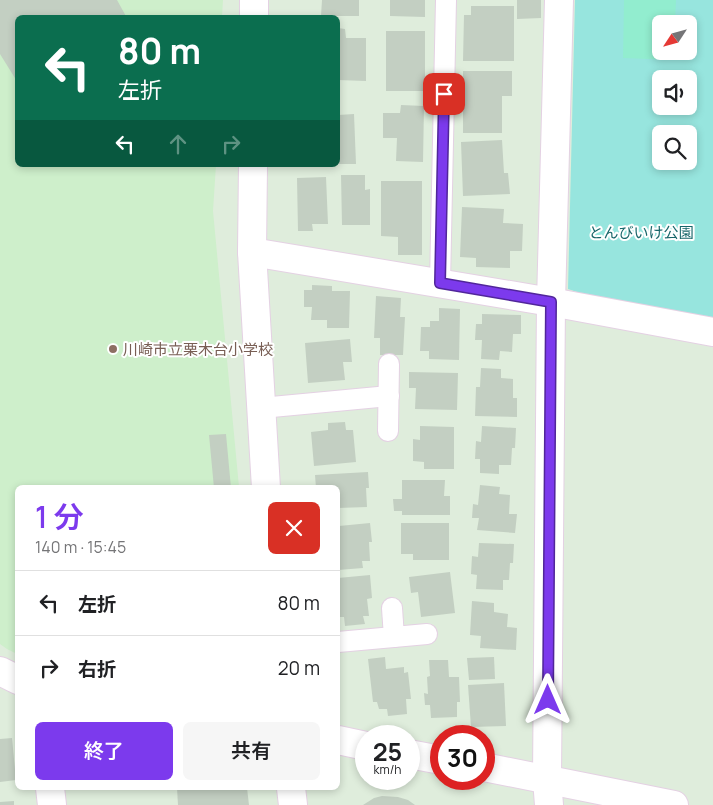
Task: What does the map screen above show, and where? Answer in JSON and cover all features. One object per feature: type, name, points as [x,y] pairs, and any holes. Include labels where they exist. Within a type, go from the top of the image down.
[{"type":"street","points":[[254,0],[254,15]]},
{"type":"street","points":[[548,792],[551,302],[559,0]]},
{"type":"street","points":[[253,167],[252,252],[266,485]]},
{"type":"street","points":[[252,252],[551,302],[713,332]]},
{"type":"street","points":[[0,671],[15,678]]},
{"type":"street","points":[[340,740],[355,744]]},
{"type":"street","points":[[495,772],[548,792],[674,805]]},
{"type":"street","points":[[50,790],[52,805]]},
{"type":"street","points":[[291,790],[293,805]]},
{"type":"lane","points":[[440,283],[446,0]]},
{"type":"lane","points":[[388,431],[389,364]]},
{"type":"lane","points":[[261,408],[388,396]]},
{"type":"lane","points":[[392,608],[394,637]]},
{"type":"lane","points":[[340,642],[427,634]]},
{"type":"shaded area","name":"川崎市立栗木台小学校","points":[[0,0],[223,0],[222,15],[15,15],[15,167],[216,167],[213,211],[239,485],[15,485],[15,653],[0,644]]},
{"type":"shaded area","points":[[624,0],[676,0],[675,15],[652,15],[652,59],[623,58]]},
{"type":"green space","name":"とんびいけ公園","points":[[575,0],[713,0],[713,322],[568,289]]},
{"type":"building","points":[[0,0],[117,0],[125,15],[15,15],[15,78],[0,54]]},
{"type":"building","points":[[322,0],[359,0],[359,16],[321,15]]},
{"type":"building","points":[[390,0],[425,0],[425,17],[390,16]]},
{"type":"building","points":[[517,0],[541,0],[541,18],[517,19]]},
{"type":"building","points":[[471,6],[514,6],[514,61],[463,61],[464,15],[471,15]]},
{"type":"building","points":[[340,28],[345,29],[346,38],[366,38],[366,81],[340,80]]},
{"type":"building","points":[[386,31],[425,31],[425,91],[386,91]]},
{"type":"building","points":[[463,71],[512,71],[512,96],[502,96],[502,133],[463,133]]},
{"type":"building","points":[[401,105],[424,106],[423,162],[396,161],[397,138],[383,138],[383,113],[400,113]]},
{"type":"building","points":[[354,114],[356,164],[340,164],[340,115]]},
{"type":"building","points":[[502,140],[504,173],[508,173],[510,194],[463,196],[461,142]]},
{"type":"building","points":[[341,175],[365,175],[365,190],[370,189],[370,225],[342,225]]},
{"type":"building","points":[[326,177],[328,224],[312,224],[313,231],[298,231],[297,178]]},
{"type":"building","points":[[381,181],[422,181],[422,255],[398,255],[398,237],[381,236]]},
{"type":"building","points":[[462,207],[504,209],[503,223],[523,224],[522,251],[510,251],[510,268],[476,267],[476,258],[460,257]]},
{"type":"building","points":[[312,285],[332,286],[332,291],[350,291],[349,328],[327,328],[327,320],[311,320],[312,307],[304,307],[304,290],[312,290]]},
{"type":"building","points":[[376,296],[401,298],[400,317],[405,317],[403,355],[380,355],[380,338],[374,338]]},
{"type":"building","points":[[439,308],[460,309],[459,360],[429,359],[429,351],[420,351],[421,327],[430,327],[430,321],[439,321]]},
{"type":"building","points":[[482,314],[521,315],[521,334],[513,334],[512,352],[500,351],[499,360],[481,359],[482,340],[475,340],[476,324],[482,324]]},
{"type":"building","points":[[350,339],[352,362],[343,362],[345,380],[308,383],[305,343]]},
{"type":"building","points":[[481,368],[501,369],[501,378],[513,379],[513,398],[517,398],[517,417],[475,416],[476,387],[480,387]]},
{"type":"building","points":[[409,372],[458,373],[457,410],[415,409],[416,388],[409,388]]},
{"type":"building","points":[[345,422],[346,430],[353,430],[356,462],[314,466],[311,432],[328,430],[328,423]]},
{"type":"building","points":[[420,426],[454,427],[454,469],[424,469],[424,462],[413,461],[413,439],[420,440]]},
{"type":"building","points":[[482,426],[516,428],[515,448],[512,448],[511,465],[499,465],[499,474],[480,473],[480,459],[475,459],[476,441],[481,442]]},
{"type":"building","points":[[226,434],[231,485],[214,485],[209,435]]},
{"type":"building","points":[[368,472],[369,488],[366,488],[367,507],[340,508],[340,485],[316,485],[315,475]]},
{"type":"building","points":[[402,480],[445,480],[444,496],[450,496],[450,515],[402,515],[402,511],[394,511],[393,499],[402,499]]},
{"type":"building","points":[[480,485],[500,487],[499,494],[510,495],[509,514],[517,514],[515,533],[477,530],[479,518],[472,518],[473,504],[478,505]]},
{"type":"building","points":[[370,523],[372,542],[369,542],[370,561],[362,561],[363,568],[340,570],[340,526]]},
{"type":"building","points":[[401,523],[449,523],[449,560],[413,560],[413,554],[401,554]]},
{"type":"building","points":[[479,543],[514,544],[513,563],[510,563],[509,580],[503,580],[503,590],[476,589],[477,575],[471,574],[472,556],[478,557]]},
{"type":"building","points":[[450,572],[455,613],[421,617],[418,592],[411,593],[409,577]]},
{"type":"building","points":[[370,575],[372,598],[367,599],[369,616],[363,616],[365,624],[345,626],[344,617],[340,617],[340,578]]},
{"type":"building","points":[[472,601],[494,603],[494,612],[508,614],[507,627],[517,628],[516,650],[480,648],[481,636],[470,635]]},
{"type":"building","points":[[385,657],[386,669],[404,667],[404,673],[408,672],[411,699],[406,699],[407,714],[388,716],[387,709],[379,709],[377,702],[373,702],[368,659]]},
{"type":"building","points":[[494,657],[495,679],[469,680],[467,658]]},
{"type":"building","points":[[429,660],[448,660],[449,677],[459,677],[460,702],[457,702],[457,717],[431,718],[430,705],[425,705],[424,693],[428,694]]},
{"type":"building","points":[[504,683],[506,726],[471,725],[468,685]]},
{"type":"building","points":[[12,738],[15,780],[0,782],[0,739]]},
{"type":"building","points":[[177,790],[247,790],[249,805],[178,805]]},
{"type":"building","points":[[382,796],[398,797],[408,800],[415,805],[363,805],[374,798]]},
{"type":"building","points":[[14,801],[14,805],[0,805],[0,802]]},
{"type":"place","name":"川崎市立栗木台小学校","points":[[113,349]]},
{"type":"route","points":[[444,94],[440,283],[551,302],[548,700]]}]
